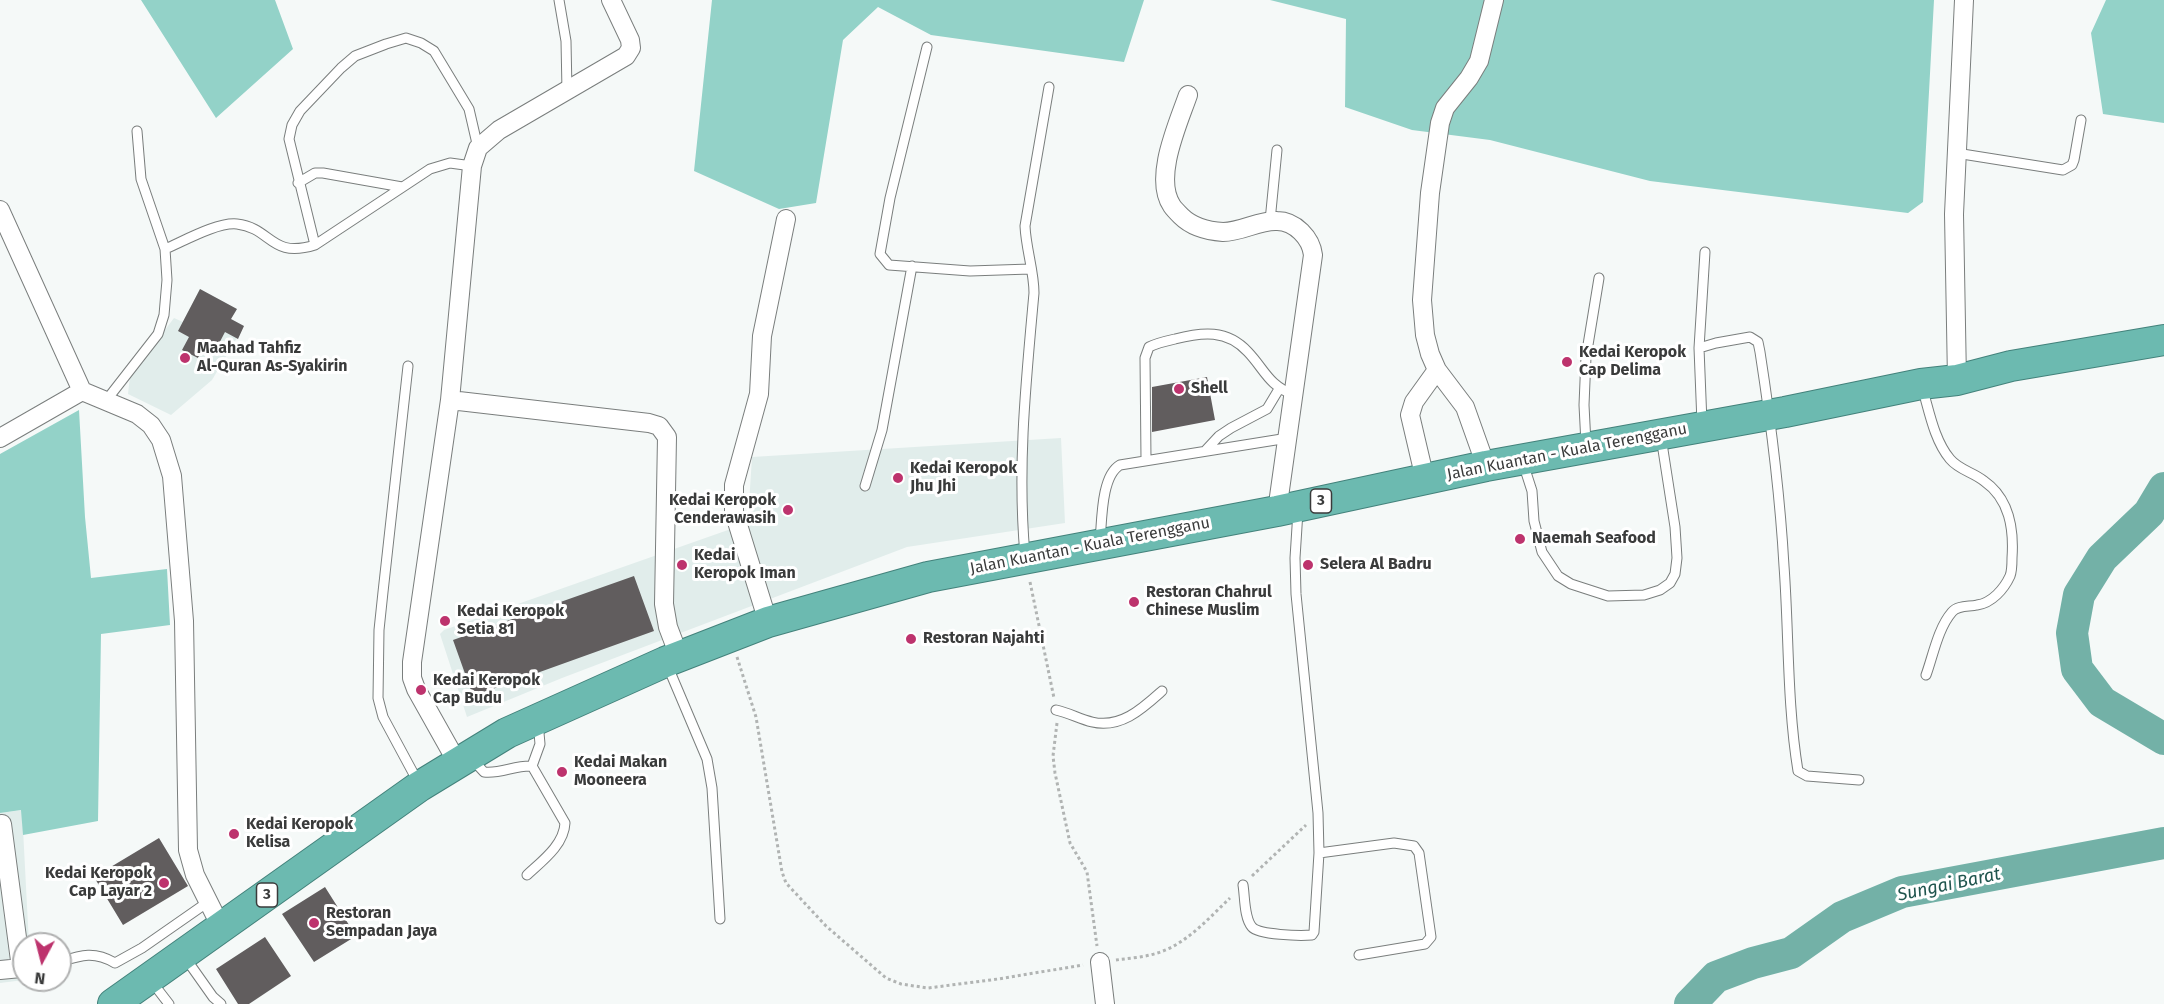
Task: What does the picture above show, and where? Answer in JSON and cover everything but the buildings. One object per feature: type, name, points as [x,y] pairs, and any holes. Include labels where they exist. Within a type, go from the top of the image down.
[{"type":"highway","name":"Jalan Kuantan - Kuala Terengganu","points":[[135,991],[183,954],[215,915],[507,733],[672,659],[768,622],[928,577],[1288,508],[1486,466],[1922,384],[1957,380],[2011,366],[2164,340]]},
{"type":"street","points":[[463,759],[416,689],[412,678],[412,662],[450,400],[472,166],[478,148],[499,130],[626,56],[631,48],[630,40],[611,0]]},
{"type":"street","points":[[1486,466],[1465,407],[1437,370],[1430,354],[1425,335],[1422,300],[1437,140],[1445,108],[1469,78],[1479,61],[1494,0]]},
{"type":"street","points":[[1957,380],[1954,214],[1964,0]]},
{"type":"street","points":[[1188,95],[1171,143],[1165,178],[1166,191],[1171,205],[1186,221],[1210,231],[1241,230],[1277,220],[1295,227],[1312,245],[1313,255],[1287,392],[1288,508]]},
{"type":"street","points":[[0,210],[82,391],[137,414],[151,425],[161,440],[172,476],[184,621],[188,850],[195,875],[215,915]]},
{"type":"street","points":[[768,622],[734,512],[734,485],[759,394],[762,336],[786,219]]},
{"type":"street","points":[[1425,479],[1410,415],[1414,402],[1437,370]]},
{"type":"street","points":[[0,438],[82,391]]},
{"type":"street","points":[[450,400],[659,426],[667,437],[664,603],[672,659]]},
{"type":"street","points":[[2,824],[4,868],[16,932]]},
{"type":"street","points":[[1100,962],[1105,1004]]},
{"type":"lane","points":[[559,0],[566,41],[567,91]]},
{"type":"lane","points":[[315,245],[289,139],[292,125],[300,111],[355,56],[406,38],[434,51],[469,109],[478,148]]},
{"type":"lane","points":[[927,47],[890,198],[880,254],[889,265],[970,270],[1030,269]]},
{"type":"lane","points":[[1025,559],[1020,509],[1023,407],[1034,293],[1025,226],[1049,87]]},
{"type":"lane","points":[[1956,153],[2063,170],[2072,165],[2074,160],[2081,120]]},
{"type":"lane","points":[[105,402],[158,334],[164,315],[167,280],[165,249],[141,179],[136,131]]},
{"type":"lane","points":[[1270,221],[1277,150]]},
{"type":"lane","points":[[165,249],[222,226],[235,224],[250,227],[289,249],[300,250],[315,245],[430,169],[450,163],[472,166]]},
{"type":"lane","points":[[298,183],[315,173],[322,173],[402,187]]},
{"type":"lane","points":[[1702,427],[1699,348],[1705,252]]},
{"type":"lane","points":[[865,486],[882,430],[912,266]]},
{"type":"lane","points":[[1586,449],[1584,405],[1586,357],[1599,278]]},
{"type":"lane","points":[[1146,459],[1145,358],[1149,347],[1199,333],[1220,334],[1233,339],[1247,351],[1268,379],[1287,392],[1266,409],[1225,432],[1205,451]]},
{"type":"lane","points":[[1699,348],[1750,337],[1758,342],[1769,414],[1784,563],[1798,771],[1807,776],[1860,780]]},
{"type":"lane","points":[[408,366],[381,611],[378,698],[383,717],[420,786]]},
{"type":"lane","points":[[1922,384],[1941,446],[1959,467],[1984,480],[1998,493],[2007,511],[2013,538],[2011,574],[1999,594],[1979,605],[1964,606],[1953,610],[1944,625],[1926,675]]},
{"type":"lane","points":[[1522,460],[1532,491],[1534,521],[1542,552],[1558,576],[1570,584],[1608,596],[1644,595],[1660,590],[1670,583],[1675,574],[1677,558],[1660,435]]},
{"type":"lane","points":[[1099,543],[1107,484],[1115,468],[1120,465],[1288,438]]},
{"type":"lane","points":[[1243,885],[1248,919],[1252,928],[1262,932],[1312,935],[1319,853],[1318,813],[1296,594],[1295,558],[1288,508]]},
{"type":"lane","points":[[672,659],[707,759],[712,788],[720,919]]},
{"type":"lane","points":[[1056,710],[1091,722],[1122,720],[1132,716],[1162,690]]},
{"type":"lane","points":[[532,766],[540,744],[538,718]]},
{"type":"lane","points":[[463,759],[484,772],[494,773],[520,765],[532,766]]},
{"type":"lane","points":[[527,876],[557,845],[565,829],[565,823],[532,766]]},
{"type":"lane","points":[[1319,853],[1394,843],[1414,846],[1419,853],[1431,937],[1425,944],[1359,955]]},
{"type":"lane","points":[[72,959],[102,955],[115,963],[142,948],[215,915]]},
{"type":"lane","points":[[183,954],[213,997],[221,1004]]},
{"type":"lane","points":[[135,991],[169,1004]]},
{"type":"path","points":[[1025,559],[1058,721],[1053,756],[1055,773],[1070,843],[1087,872],[1100,962]]},
{"type":"path","points":[[730,638],[756,717],[782,872],[786,883],[826,926],[886,978],[902,984],[928,988],[998,979],[1146,955],[1174,946],[1199,927],[1318,813]]},
{"type":"shaded area","name":"Maahad Tahfiz Al-Quran As-Syakirin","points":[[200,289],[237,309],[231,319],[244,326],[212,380],[171,415],[128,394],[130,376],[174,318],[183,322]]},
{"type":"shaded area","points":[[1061,438],[1065,523],[907,547],[562,678],[467,717],[440,634],[444,630],[728,530],[748,520],[752,457]]},
{"type":"shaded area","points":[[22,810],[28,932],[12,932],[12,982],[0,983],[0,813]]},
{"type":"green space","points":[[141,0],[275,0],[293,49],[216,118]]},
{"type":"green space","points":[[712,0],[1144,0],[1124,62],[931,35],[878,7],[843,40],[816,203],[779,209],[694,171]]},
{"type":"green space","points":[[1270,0],[1934,0],[1923,202],[1908,213],[1650,181],[1490,140],[1412,130],[1345,107],[1346,19]]},
{"type":"green space","points":[[2106,0],[2164,0],[2164,123],[2103,114],[2091,33]]},
{"type":"green space","points":[[79,410],[91,578],[167,569],[170,625],[101,634],[98,821],[23,835],[21,810],[0,813],[0,454]]},
{"type":"waterway","name":"Sungai Barat","points":[[2164,488],[2149,513],[2102,558],[2079,595],[2072,633],[2077,669],[2102,702],[2164,739]]},
{"type":"waterway","name":"Sungai Barat","points":[[1690,1004],[1716,977],[1753,963],[1791,953],[1842,917],[1902,892],[2164,843]]},
{"type":"place","name":"Maahad Tahfiz Al-Quran As-Syakirin","points":[[185,358]]},
{"type":"place","name":"Kedai Keropok Cap Delima","points":[[1567,362]]},
{"type":"place","name":"Shell","points":[[1179,389]]},
{"type":"place","name":"Kedai Keropok Jhu Jhi","points":[[898,478]]},
{"type":"place","name":"Kedai Keropok Cenderawasih","points":[[788,510]]},
{"type":"place","name":"Naemah Seafood","points":[[1520,539]]},
{"type":"place","name":"Kedai Keropok Iman","points":[[682,565]]},
{"type":"place","name":"Selera Al Badru","points":[[1308,565]]},
{"type":"place","name":"Restoran Chahrul Chinese Muslim","points":[[1134,602]]},
{"type":"place","name":"Kedai Keropok Setia 81","points":[[445,621]]},
{"type":"place","name":"Restoran Najahti","points":[[911,639]]},
{"type":"place","name":"Kedai Keropok Cap Budu","points":[[421,690]]},
{"type":"place","name":"Kedai Makan Mooneera","points":[[562,772]]},
{"type":"place","name":"Kedai Keropok Kelisa","points":[[234,834]]},
{"type":"place","name":"Kedai Keropok Cap Layar 2","points":[[164,883]]},
{"type":"place","name":"Restoran Sempadan Jaya","points":[[314,923]]}]
